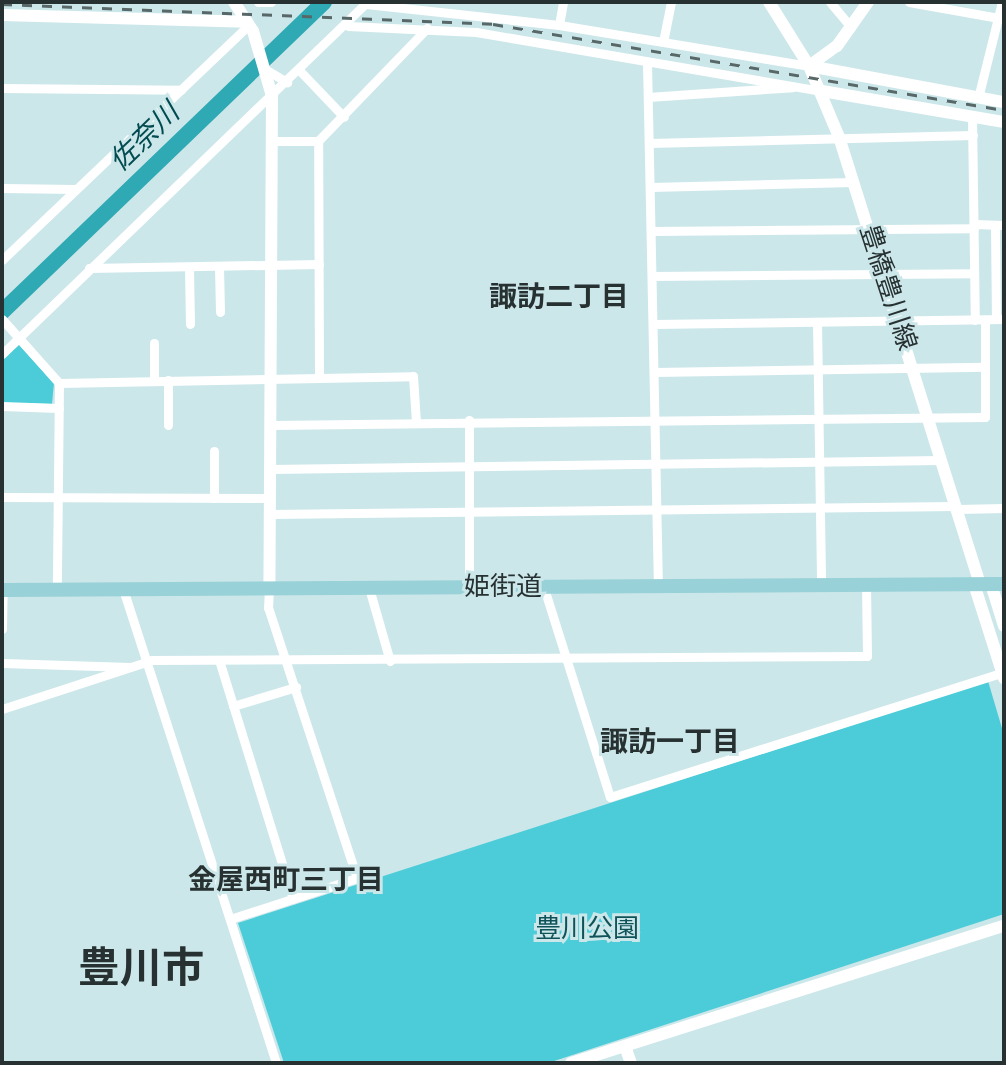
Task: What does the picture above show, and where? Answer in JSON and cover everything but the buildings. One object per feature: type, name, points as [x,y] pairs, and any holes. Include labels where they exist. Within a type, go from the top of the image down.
[{"type":"main road","name":"姫街道","points":[[2,590],[124,592],[987,584]]},
{"type":"street","points":[[230,919],[357,878],[286,660],[269,590],[272,96],[250,27],[234,2]]},
{"type":"street","points":[[258,2],[271,2]]},
{"type":"street","points":[[559,25],[563,2]]},
{"type":"street","points":[[663,42],[671,2]]},
{"type":"street","name":"豊橋豊川線","points":[[769,2],[822,91],[956,507],[987,584]]},
{"type":"street","points":[[830,2],[851,27]]},
{"type":"street","points":[[809,66],[851,27],[868,2]]},
{"type":"street","points":[[909,2],[1001,18]]},
{"type":"street","points":[[978,98],[1001,18],[1002,2]]},
{"type":"street","points":[[2,354],[15,334],[301,72],[348,26],[366,3],[459,6],[1004,102]]},
{"type":"street","points":[[2,15],[250,27]]},
{"type":"street","points":[[348,26],[427,28],[1004,122]]},
{"type":"street","points":[[2,260],[250,27]]},
{"type":"street","points":[[271,141],[318,141],[427,28]]},
{"type":"street","points":[[647,63],[658,587]]},
{"type":"street","points":[[265,69],[287,82]]},
{"type":"street","points":[[301,72],[344,117]]},
{"type":"street","points":[[648,97],[796,86]]},
{"type":"street","points":[[2,88],[181,90]]},
{"type":"street","points":[[972,117],[974,273],[990,320]]},
{"type":"street","points":[[649,143],[973,135]]},
{"type":"street","points":[[318,141],[319,377]]},
{"type":"street","points":[[650,187],[853,182]]},
{"type":"street","points":[[2,188],[76,189]]},
{"type":"street","points":[[271,425],[928,414],[985,417],[985,367],[999,266],[999,225],[651,231]]},
{"type":"street","points":[[89,268],[319,264]]},
{"type":"street","points":[[189,267],[190,324]]},
{"type":"street","points":[[219,267],[220,312]]},
{"type":"street","points":[[652,276],[974,273]]},
{"type":"street","points":[[2,319],[59,383],[57,590]]},
{"type":"street","points":[[654,324],[990,320]]},
{"type":"street","points":[[817,322],[821,586]]},
{"type":"street","points":[[154,343],[154,380]]},
{"type":"street","points":[[655,372],[985,367]]},
{"type":"street","points":[[59,383],[413,376],[416,422]]},
{"type":"street","points":[[168,380],[168,425]]},
{"type":"street","points":[[2,406],[59,408]]},
{"type":"street","points":[[469,420],[469,589]]},
{"type":"street","points":[[214,451],[214,498]]},
{"type":"street","points":[[270,469],[657,461],[941,460]]},
{"type":"street","points":[[2,497],[270,498]]},
{"type":"street","points":[[270,514],[821,507],[1004,508]]},
{"type":"street","points":[[987,584],[1004,626]]},
{"type":"street","points":[[544,588],[610,797],[1003,675],[987,584]]},
{"type":"street","points":[[2,709],[146,662],[867,656],[866,585]]},
{"type":"street","points":[[369,588],[390,661]]},
{"type":"street","points":[[2,590],[2,629]]},
{"type":"street","points":[[124,592],[276,1063]]},
{"type":"street","points":[[219,660],[293,899]]},
{"type":"street","points":[[2,663],[130,667]]},
{"type":"street","points":[[233,706],[296,687]]},
{"type":"street","points":[[571,1063],[1004,926]]},
{"type":"street","points":[[625,1046],[631,1063]]},
{"type":"green space","points":[[19,345],[54,383],[52,404],[2,403],[2,359]]},
{"type":"green space","name":"豊川公園","points":[[988,681],[1004,735],[1004,914],[548,1063],[284,1063],[238,923]]},
{"type":"waterway","name":"佐奈川","points":[[2,312],[324,2]]},
{"type":"railway","points":[[2,4],[493,24],[1004,110]]},
{"type":"district","name":"諏訪二丁目","points":[[559,298]]},
{"type":"district","name":"諏訪一丁目","points":[[670,743]]},
{"type":"district","name":"金屋西町三丁目","points":[[286,881]]},
{"type":"district","name":"豊川市","points":[[141,970]]}]
